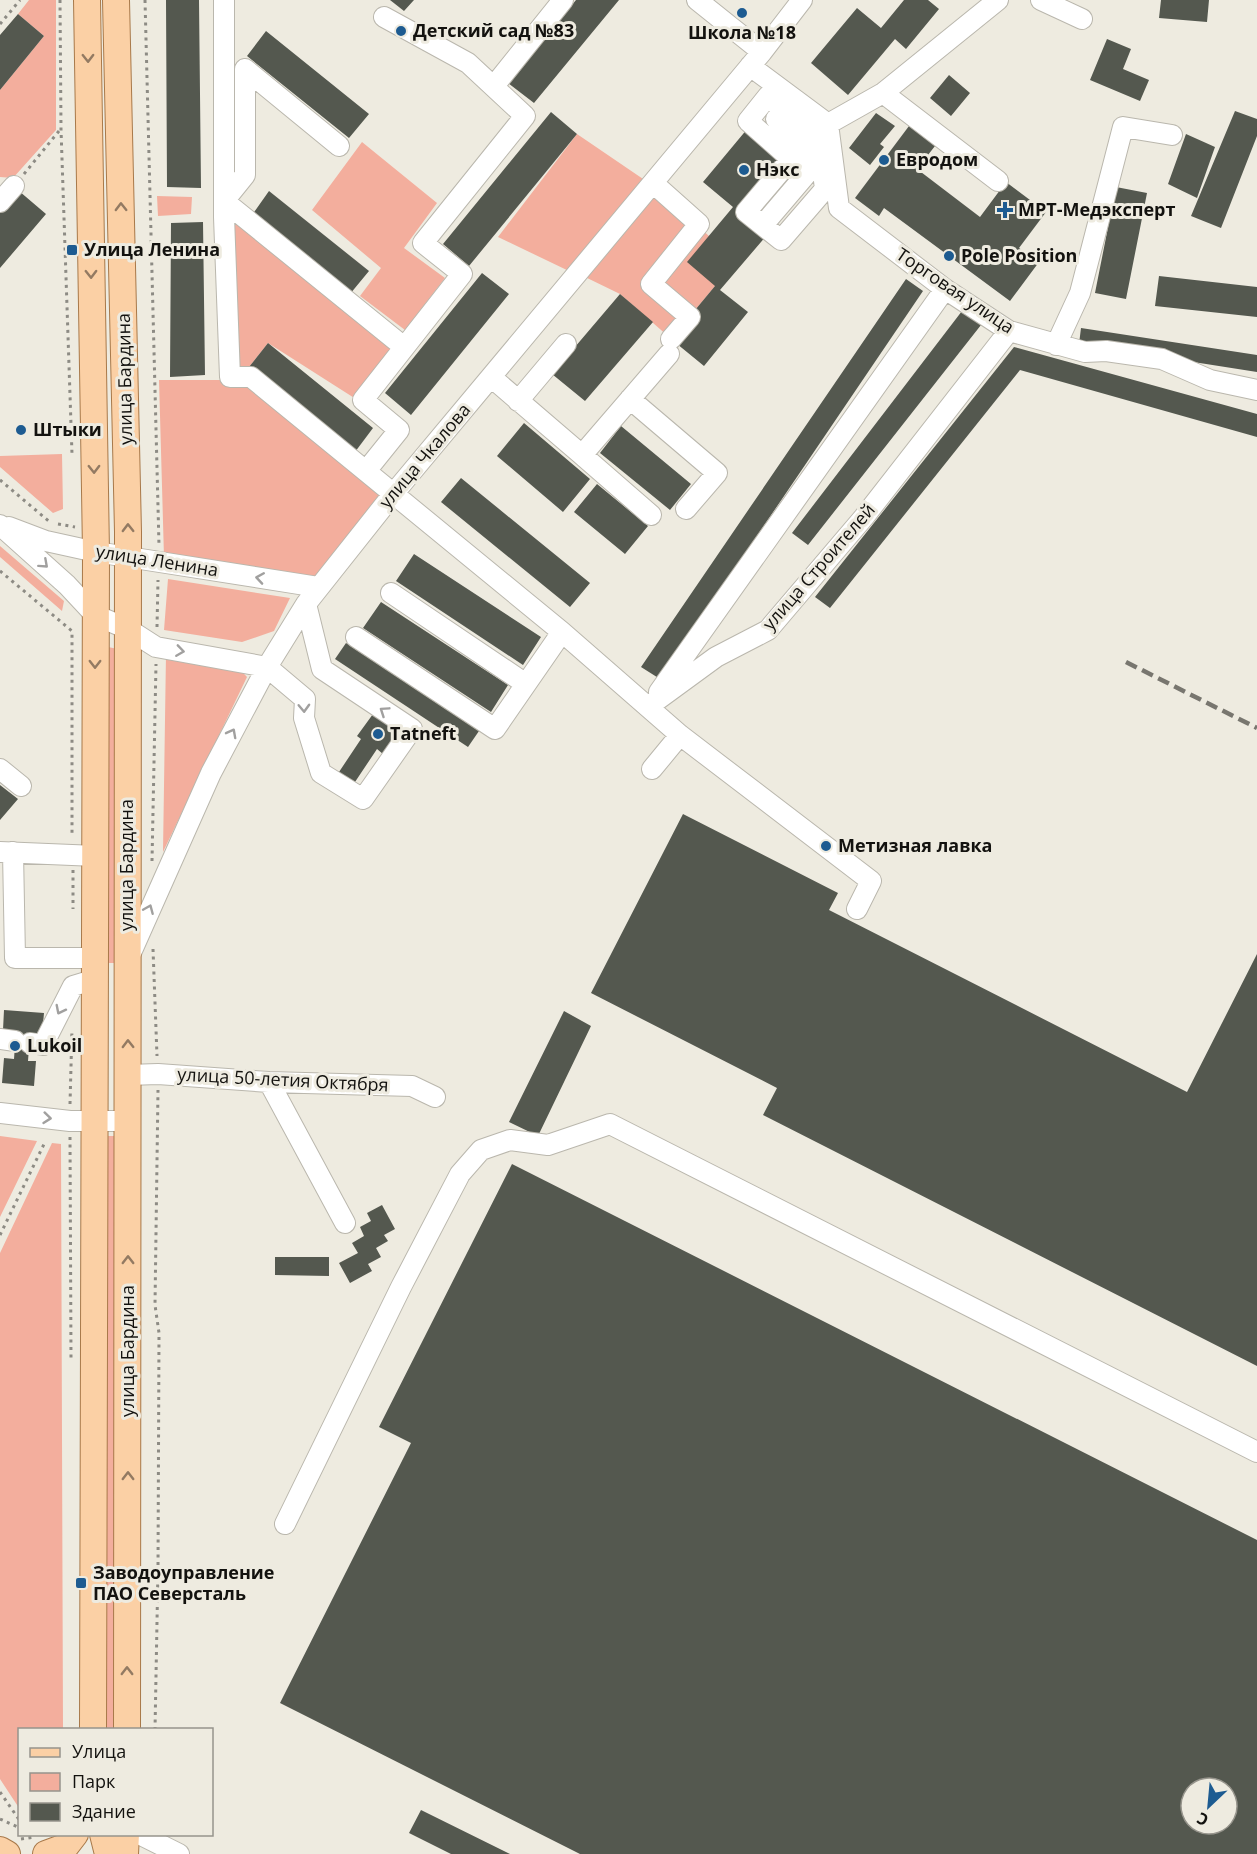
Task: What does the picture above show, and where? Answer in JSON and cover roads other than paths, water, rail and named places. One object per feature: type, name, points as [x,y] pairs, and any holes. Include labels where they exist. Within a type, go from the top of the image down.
[{"type":"main road","name":"улица Бардина","points":[[87,0],[96,552],[93,1728]]},
{"type":"main road","name":"улица Бардина","points":[[116,0],[128,557],[127,1728]]},
{"type":"main road","points":[[93,1571],[127,1571]]},
{"type":"main road","points":[[46,1854],[64,1847],[73,1836]]},
{"type":"main road","points":[[104,1836],[108,1854]]},
{"type":"main road","points":[[125,1854],[126,1836]]},
{"type":"main road","points":[[0,1850],[7,1854]]},
{"type":"street","points":[[224,0],[224,201],[230,377],[251,377],[562,632],[680,735],[871,880],[856,909]]},
{"type":"street","points":[[494,86],[563,0]]},
{"type":"street","points":[[697,0],[756,59],[766,80],[828,124],[883,93],[998,0]]},
{"type":"street","name":"улица Чкалова","points":[[127,963],[211,773],[267,667],[306,604],[394,493],[756,59],[802,0]]},
{"type":"street","points":[[1041,0],[1082,19]]},
{"type":"street","points":[[366,471],[399,430],[363,400],[462,274],[423,243],[525,116],[468,63],[384,17]]},
{"type":"street","points":[[224,201],[245,175],[245,69],[339,146]]},
{"type":"street","points":[[763,225],[809,171],[805,145],[751,96],[766,80]]},
{"type":"street","points":[[883,93],[998,181]]},
{"type":"street","name":"Торговая улица","points":[[828,124],[839,208],[945,289],[1009,332],[1085,352],[1106,351],[1162,359],[1210,380],[1257,390]]},
{"type":"street","points":[[1056,345],[1080,293],[1123,127],[1172,135]]},
{"type":"street","points":[[582,455],[630,399],[690,316],[651,284],[705,229],[653,183]]},
{"type":"street","points":[[0,202],[14,186]]},
{"type":"street","points":[[224,201],[404,347]]},
{"type":"street","points":[[649,706],[945,289]]},
{"type":"street","name":"улица Строителей","points":[[649,706],[716,657],[768,630],[864,517],[1009,332]]},
{"type":"street","points":[[518,400],[566,344]]},
{"type":"street","points":[[490,377],[651,515]]},
{"type":"street","points":[[630,399],[717,473],[686,509]]},
{"type":"street","name":"улица Ленина","points":[[0,524],[46,541],[96,552],[318,587]]},
{"type":"street","name":"улица Ленина","points":[[0,524],[67,585],[95,615],[128,629],[156,647],[267,667]]},
{"type":"street","points":[[391,593],[526,684]]},
{"type":"street","points":[[267,667],[305,699],[304,718],[321,773],[363,799],[412,729],[322,669],[306,604]]},
{"type":"street","points":[[356,637],[495,729],[562,632]]},
{"type":"street","points":[[652,768],[680,735]]},
{"type":"street","points":[[0,769],[21,786]]},
{"type":"street","points":[[96,856],[6,852],[15,958],[96,968]]},
{"type":"street","points":[[15,1041],[43,1045],[73,986],[96,968]]},
{"type":"street","name":"улица 50-летия Октября","points":[[128,1075],[158,1074],[269,1082],[412,1086],[435,1097]]},
{"type":"street","points":[[269,1082],[345,1223]]},
{"type":"street","points":[[0,1113],[94,1122],[129,1122]]},
{"type":"street","points":[[285,1524],[401,1287],[460,1174],[481,1150],[510,1140],[548,1145],[610,1124],[1257,1452]]},
{"type":"street","points":[[143,1836],[179,1854]]},
{"type":"railway","points":[[1126,662],[1257,728]]},
{"type":"place","name":"Школа №18","points":[[742,13]]},
{"type":"place","name":"Детский сад №83","points":[[401,31]]},
{"type":"place","name":"Евродом","points":[[884,160]]},
{"type":"place","name":"Нэкс","points":[[744,170]]},
{"type":"place","name":"МРТ-Медэксперт","points":[[1005,210]]},
{"type":"place","name":"Улица Ленина","points":[[72,250]]},
{"type":"place","name":"Pole Position","points":[[949,256]]},
{"type":"place","name":"Штыки","points":[[21,430]]},
{"type":"place","name":"Tatneft","points":[[378,734]]},
{"type":"place","name":"Метизная лавка","points":[[826,846]]},
{"type":"place","name":"Lukoil","points":[[15,1046]]},
{"type":"place","name":"Заводоуправление ПАО Северсталь","points":[[81,1583]]}]
